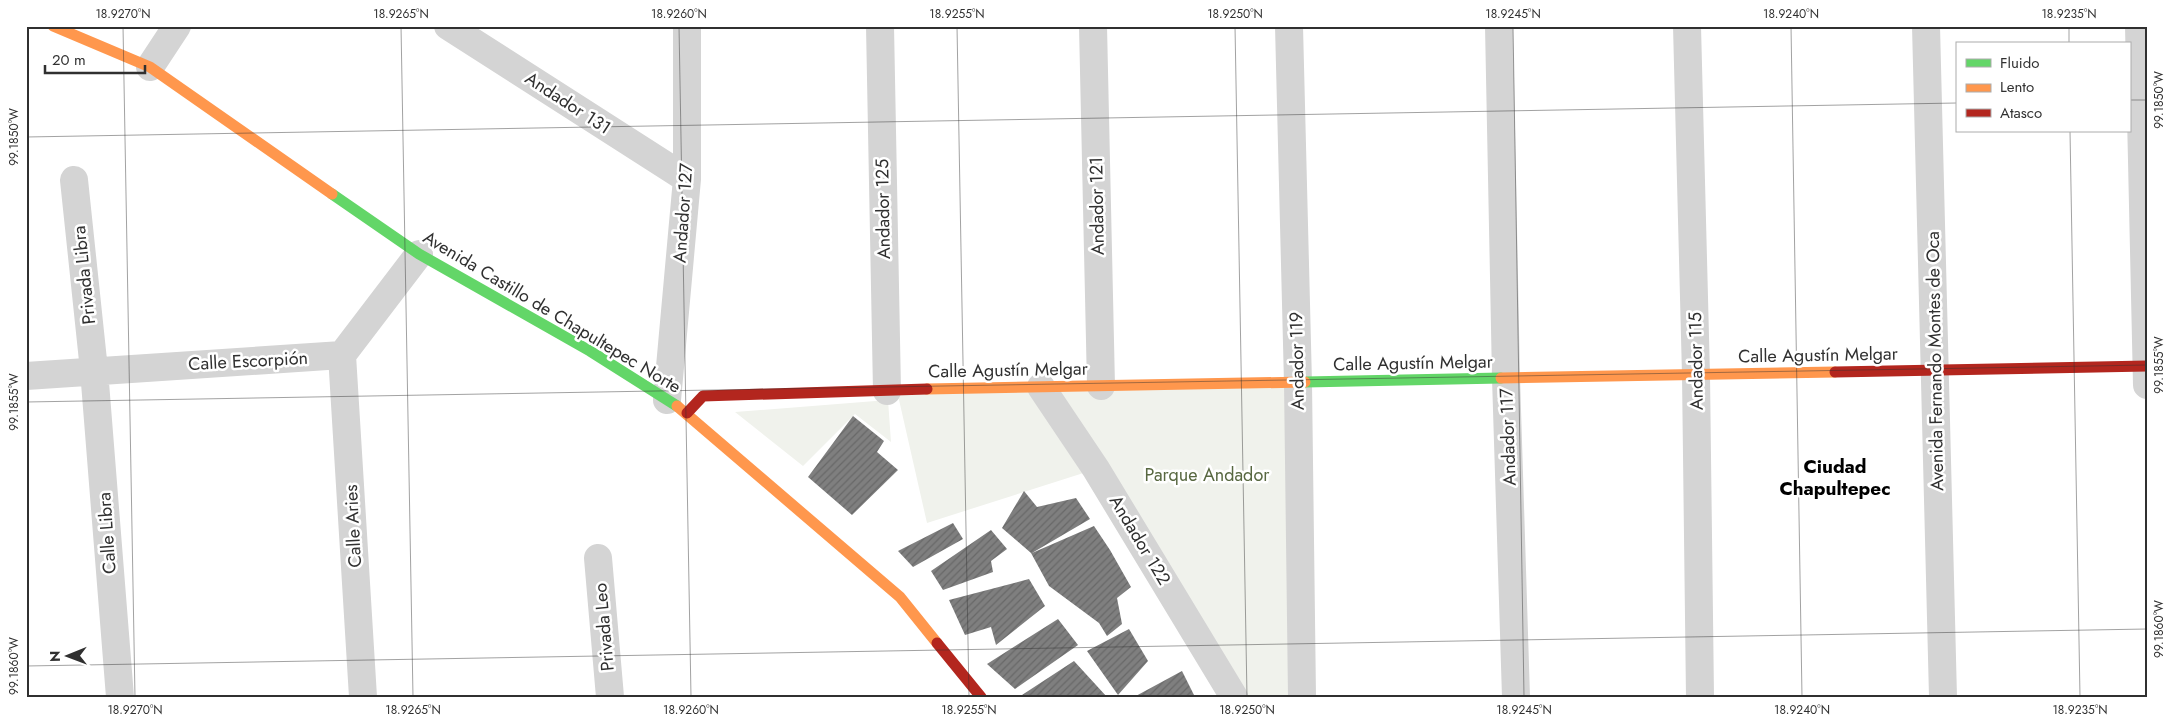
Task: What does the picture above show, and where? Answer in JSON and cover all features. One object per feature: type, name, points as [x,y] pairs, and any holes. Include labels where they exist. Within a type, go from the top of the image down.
[{"type":"street","name":"Avenida Castillo de Chapultepec Norte","points":[[53,26],[150,67],[418,254],[590,351],[677,406],[900,597],[981,697]]},
{"type":"street","points":[[150,67],[177,26]]},
{"type":"street","name":"Andador 131","points":[[448,26],[687,179]]},
{"type":"street","name":"Andador 127","points":[[677,406],[687,179],[687,26]]},
{"type":"street","name":"Andador 125","points":[[880,26],[887,391]]},
{"type":"street","name":"Andador 121","points":[[1093,26],[1101,386]]},
{"type":"street","name":"Andador 119","points":[[1289,26],[1298,382],[1302,697]]},
{"type":"street","name":"Andador 117","points":[[1499,26],[1506,378],[1516,697]]},
{"type":"street","name":"Andador 115","points":[[1687,26],[1696,374],[1700,697]]},
{"type":"street","name":"Avenida Fernando Montes de Oca","points":[[1926,26],[1943,697]]},
{"type":"street","points":[[2139,26],[2147,385]]},
{"type":"street","name":"Privada Libra","points":[[74,180],[94,370]]},
{"type":"street","points":[[342,355],[418,254]]},
{"type":"street","name":"Calle Escorpión","points":[[26,376],[342,355]]},
{"type":"street","name":"Calle Aries","points":[[342,355],[363,697]]},
{"type":"street","name":"Calle Agustín Melgar","points":[[677,406],[703,396],[1040,387],[2146,366]]},
{"type":"street","name":"Calle Libra","points":[[94,370],[120,697]]},
{"type":"street","name":"Andador 122","points":[[1040,387],[1096,468],[1234,697]]},
{"type":"street","name":"Privada Leo","points":[[598,558],[610,697]]},
{"type":"green space","name":"Parque Andador","points":[[1298,383],[1301,697],[1234,697],[1096,469],[927,523],[897,391]]},
{"type":"green space","points":[[888,400],[891,442],[855,414],[803,466],[735,412]]},
{"type":"building","points":[[853,416],[884,441],[877,452],[898,470],[852,515],[808,477]]},
{"type":"building","points":[[1024,491],[1037,507],[1076,498],[1090,519],[1032,553],[1094,526],[1110,550],[1131,587],[1117,598],[1122,624],[1107,636],[1099,623],[1049,586],[1031,553],[1002,528]]},
{"type":"building","points":[[953,523],[963,539],[913,567],[898,551]]},
{"type":"building","points":[[991,530],[1007,549],[991,561],[993,572],[943,590],[931,571]]},
{"type":"building","points":[[1029,579],[1045,606],[996,645],[991,627],[965,635],[949,600]]},
{"type":"building","points":[[1058,619],[1078,645],[1015,689],[987,664]]},
{"type":"building","points":[[1129,629],[1148,661],[1118,695],[1087,651]]},
{"type":"building","points":[[1074,661],[1107,697],[1023,697],[1022,695]]},
{"type":"building","points":[[1182,671],[1195,697],[1134,697]]},
{"type":"traffic: fast","points":[[332,194],[419,254],[590,351],[677,406]]},
{"type":"traffic: fast","points":[[1305,382],[1501,378]]},
{"type":"traffic: slow","points":[[53,26],[150,67],[332,194]]},
{"type":"traffic: slow","points":[[1501,378],[1835,372]]},
{"type":"traffic: slow","points":[[927,389],[1305,382]]},
{"type":"traffic: slow","points":[[677,406],[900,597],[937,643]]},
{"type":"traffic: jam","points":[[1835,372],[2147,366]]},
{"type":"traffic: jam","points":[[687,413],[703,396],[927,389]]},
{"type":"traffic: jam","points":[[937,643],[981,697]]},
{"type":"district","name":"Ciudad Chapultepec","points":[[1835,477]]}]
